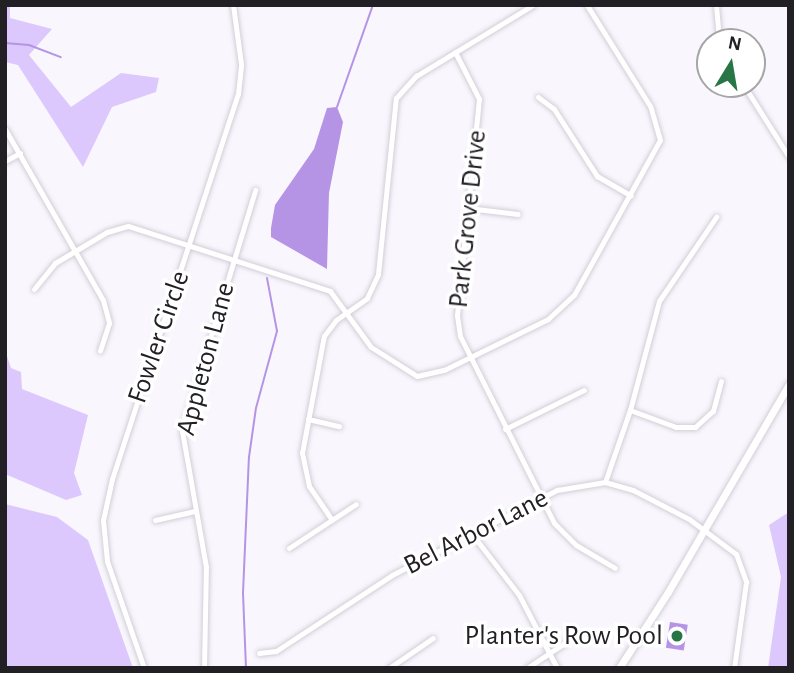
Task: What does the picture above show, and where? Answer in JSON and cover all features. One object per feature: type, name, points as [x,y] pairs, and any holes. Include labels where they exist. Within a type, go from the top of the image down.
[{"type":"main road","points":[[619,668],[789,384]]},
{"type":"street","name":"Fowler Circle","points":[[144,668],[107,561],[103,520],[112,479],[238,94],[241,64],[233,5]]},
{"type":"street","points":[[332,520],[305,476],[308,419],[324,336],[348,311],[367,298],[378,274],[396,98],[416,76],[533,5]]},
{"type":"street","points":[[34,289],[46,270],[75,250],[107,232],[128,226],[323,288],[348,311],[371,347],[406,372],[429,376],[469,358],[564,307],[656,153],[660,130],[587,5]]},
{"type":"street","points":[[716,5],[718,28]]},
{"type":"street","name":"Park Grove Drive","points":[[455,52],[479,99],[457,315],[469,358],[541,498],[568,539],[615,568]]},
{"type":"street","points":[[538,97],[554,109],[597,176],[631,196]]},
{"type":"street","points":[[752,98],[789,157]]},
{"type":"street","points":[[5,129],[108,312],[100,351]]},
{"type":"street","points":[[5,161],[19,153]]},
{"type":"street","name":"Appleton Lane","points":[[204,668],[206,567],[182,430],[256,190]]},
{"type":"street","points":[[468,208],[518,214]]},
{"type":"street","points":[[605,482],[631,410],[659,301],[716,218]]},
{"type":"street","points":[[631,410],[676,427],[695,427],[713,411],[721,382]]},
{"type":"street","points":[[505,429],[584,390]]},
{"type":"street","points":[[308,419],[339,426]]},
{"type":"street","name":"Bel Arbor Lane","points":[[259,653],[276,651],[372,587],[541,498],[572,485],[605,482],[633,490],[704,529],[736,554],[746,576],[734,668]]},
{"type":"street","points":[[289,548],[356,504]]},
{"type":"street","points":[[155,520],[195,511]]},
{"type":"street","points":[[472,534],[519,595],[556,668]]},
{"type":"street","points":[[527,668],[575,636]]},
{"type":"street","points":[[389,668],[433,638]]},
{"type":"shaded area","points":[[5,5],[10,5],[10,18],[52,29],[29,55],[71,107],[121,73],[159,78],[156,92],[112,107],[83,167],[18,65],[5,62]]},
{"type":"shaded area","points":[[337,107],[343,122],[329,193],[327,269],[271,237],[271,228],[275,205],[314,149],[327,108]]},
{"type":"shaded area","points":[[5,350],[11,368],[21,372],[22,389],[88,415],[74,473],[82,495],[66,500],[5,474]]},
{"type":"shaded area","points":[[5,504],[57,517],[88,540],[133,668],[5,668]]},
{"type":"shaded area","points":[[789,512],[789,668],[768,668],[781,577],[769,525]]},
{"type":"shaded area","name":"Planter's Row Pool","points":[[670,622],[688,625],[684,650],[666,648]]},
{"type":"waterway","points":[[337,107],[373,5]]},
{"type":"waterway","points":[[5,43],[29,45],[61,57]]},
{"type":"waterway","points":[[246,668],[243,593],[249,457],[256,408],[277,331],[267,278]]},
{"type":"place","name":"Planter's Row Pool","points":[[677,636]]}]
